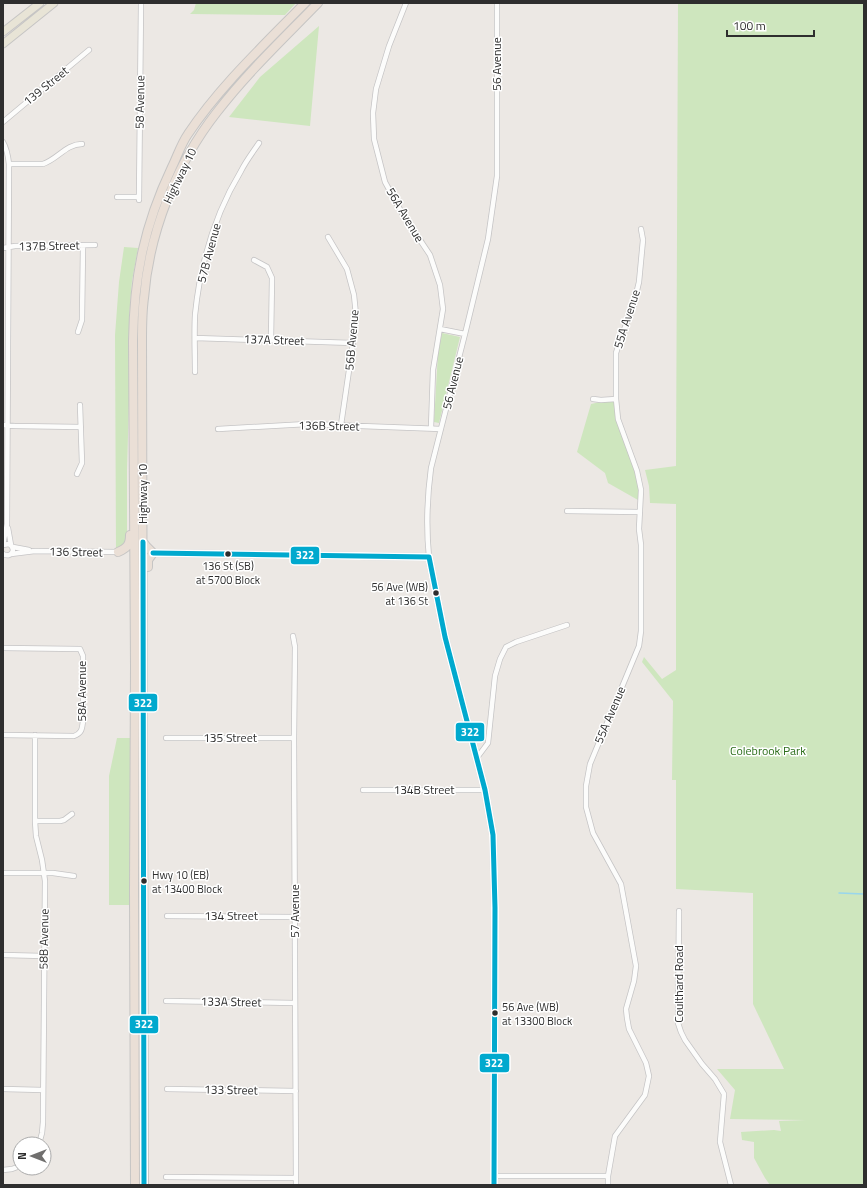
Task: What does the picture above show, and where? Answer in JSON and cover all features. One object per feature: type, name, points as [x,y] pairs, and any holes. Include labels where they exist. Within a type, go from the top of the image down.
[{"type":"highway","name":"Highway 10","points":[[135,1185],[133,310],[139,267],[143,244],[155,206],[162,187],[187,136],[215,97],[305,3]]},
{"type":"highway","name":"Highway 10","points":[[144,1185],[142,341],[144,298],[148,268],[161,217],[172,189],[185,162],[216,113],[239,85],[318,3]]},
{"type":"highway","points":[[118,552],[127,548],[130,542],[129,475],[133,455]]},
{"type":"highway","points":[[143,542],[153,553],[148,560],[147,634],[143,644]]},
{"type":"highway","points":[[118,552],[129,557],[134,566]]},
{"type":"main road","points":[[3,32],[40,3]]},
{"type":"main road","points":[[3,44],[54,3]]},
{"type":"street","name":"58 Avenue","points":[[117,197],[139,198],[141,3]]},
{"type":"street","name":"56A Avenue","points":[[406,3],[389,46],[376,90],[373,113],[374,139],[384,182],[430,256],[440,285],[443,309],[433,370],[431,428]]},
{"type":"street","name":"56 Avenue","points":[[494,1185],[495,886],[493,835],[484,790],[445,637],[429,557],[427,522],[428,491],[431,468],[488,240],[497,176],[497,3]]},
{"type":"street","name":"139 Street","points":[[3,122],[89,50]]},
{"type":"street","points":[[3,142],[8,154],[9,164],[5,248],[5,425],[7,524],[13,551],[11,554]]},
{"type":"street","name":"57B Avenue","points":[[195,372],[195,315],[202,269],[213,231],[227,198],[240,171],[260,143]]},
{"type":"street","points":[[9,164],[43,164],[72,145],[82,144]]},
{"type":"street","name":"55A Avenue","points":[[608,1185],[608,1176],[615,1136],[645,1095],[649,1076],[646,1064],[629,1028],[627,1018],[626,1009],[634,981],[636,966],[621,884],[593,833],[586,807],[586,786],[590,764],[639,646],[641,631],[641,490],[637,471],[618,419],[616,399],[616,354],[633,307],[639,282],[643,240],[642,229]]},
{"type":"street","name":"56B Avenue","points":[[328,237],[347,269],[354,295],[356,315],[342,425]]},
{"type":"street","name":"137B Street","points":[[5,248],[15,246],[95,246]]},
{"type":"street","points":[[78,332],[82,320],[83,246]]},
{"type":"street","points":[[254,260],[267,267],[272,278],[271,340]]},
{"type":"street","points":[[440,328],[465,334]]},
{"type":"street","name":"137A Street","points":[[195,338],[353,343]]},
{"type":"street","points":[[593,399],[616,399]]},
{"type":"street","points":[[77,474],[82,462],[80,405]]},
{"type":"street","name":"136B Street","points":[[218,429],[307,424],[441,429]]},
{"type":"street","points":[[5,425],[81,427]]},
{"type":"street","points":[[567,511],[640,512]]},
{"type":"street","points":[[3,545],[7,524]]},
{"type":"street","name":"136 Street","points":[[3,545],[7,544],[35,551]]},
{"type":"street","name":"136 Street","points":[[3,554],[8,556],[11,554],[35,551],[118,552]]},
{"type":"street","points":[[153,553],[429,557]]},
{"type":"street","points":[[476,759],[488,743],[494,676],[506,647],[516,642],[567,625]]},
{"type":"street","name":"57 Avenue","points":[[293,636],[295,647],[296,1185]]},
{"type":"street","name":"58A Avenue","points":[[3,648],[80,649],[83,656],[83,722],[81,732],[79,735],[74,736],[35,735]]},
{"type":"street","points":[[3,735],[35,735]]},
{"type":"street","name":"58B Avenue","points":[[35,735],[34,821],[44,873],[43,1128],[41,1136]]},
{"type":"street","name":"135 Street","points":[[166,738],[294,738]]},
{"type":"street","name":"134B Street","points":[[363,790],[484,790]]},
{"type":"street","points":[[34,821],[60,821],[72,814]]},
{"type":"street","points":[[3,873],[44,873],[74,876]]},
{"type":"street","name":"Coulthard Road","points":[[679,911],[678,1023],[685,1040],[715,1079],[724,1094],[720,1142],[731,1185]]},
{"type":"street","name":"134 Street","points":[[167,916],[295,917]]},
{"type":"street","points":[[3,955],[44,956]]},
{"type":"street","name":"133A Street","points":[[166,1001],[295,1003]]},
{"type":"street","name":"133 Street","points":[[167,1089],[296,1091]]},
{"type":"street","points":[[3,1090],[43,1090]]},
{"type":"street","points":[[494,1176],[608,1176]]},
{"type":"street","points":[[166,1177],[296,1178]]},
{"type":"green space","points":[[196,3],[296,3],[285,15],[190,14],[194,10]]},
{"type":"green space","name":"Colebrook Park","points":[[678,3],[864,3],[864,1185],[770,1185],[765,1178],[754,1158],[754,1142],[742,1140],[741,1132],[781,1131],[779,1121],[806,1120],[730,1119],[735,1090],[717,1069],[784,1069],[753,1004],[753,893],[676,889],[676,780],[672,780],[673,701],[642,662],[644,657],[662,679],[676,670],[676,504],[650,503],[649,486],[645,470],[676,466]]},
{"type":"green space","points":[[319,26],[310,126],[229,117],[260,77]]},
{"type":"green space","points":[[124,247],[138,248],[132,281],[129,318],[127,537],[124,545],[116,550],[115,335],[119,282]]},
{"type":"green space","points":[[442,333],[460,337],[439,423],[434,422],[438,353]]},
{"type":"green space","points":[[614,399],[636,472],[639,490],[638,500],[608,483],[605,473],[577,452],[591,404]]},
{"type":"green space","points":[[117,738],[131,738],[130,905],[109,905],[109,776]]},
{"type":"waterway","points":[[839,893],[864,894]]},
{"type":"transit line","name":"322","points":[[143,542],[144,1185]]},
{"type":"transit line","name":"322","points":[[153,553],[429,557],[445,637],[485,790],[493,835],[495,908],[494,1185]]},
{"type":"place","name":"136 St (SB) at 5700 Block","points":[[228,554]]},
{"type":"place","name":"56 Ave (WB) at 136 St","points":[[436,593]]},
{"type":"place","name":"Hwy 10 (EB) at 13400 Block","points":[[144,881]]},
{"type":"place","name":"56 Ave (WB) at 13300 Block","points":[[495,1013]]}]
